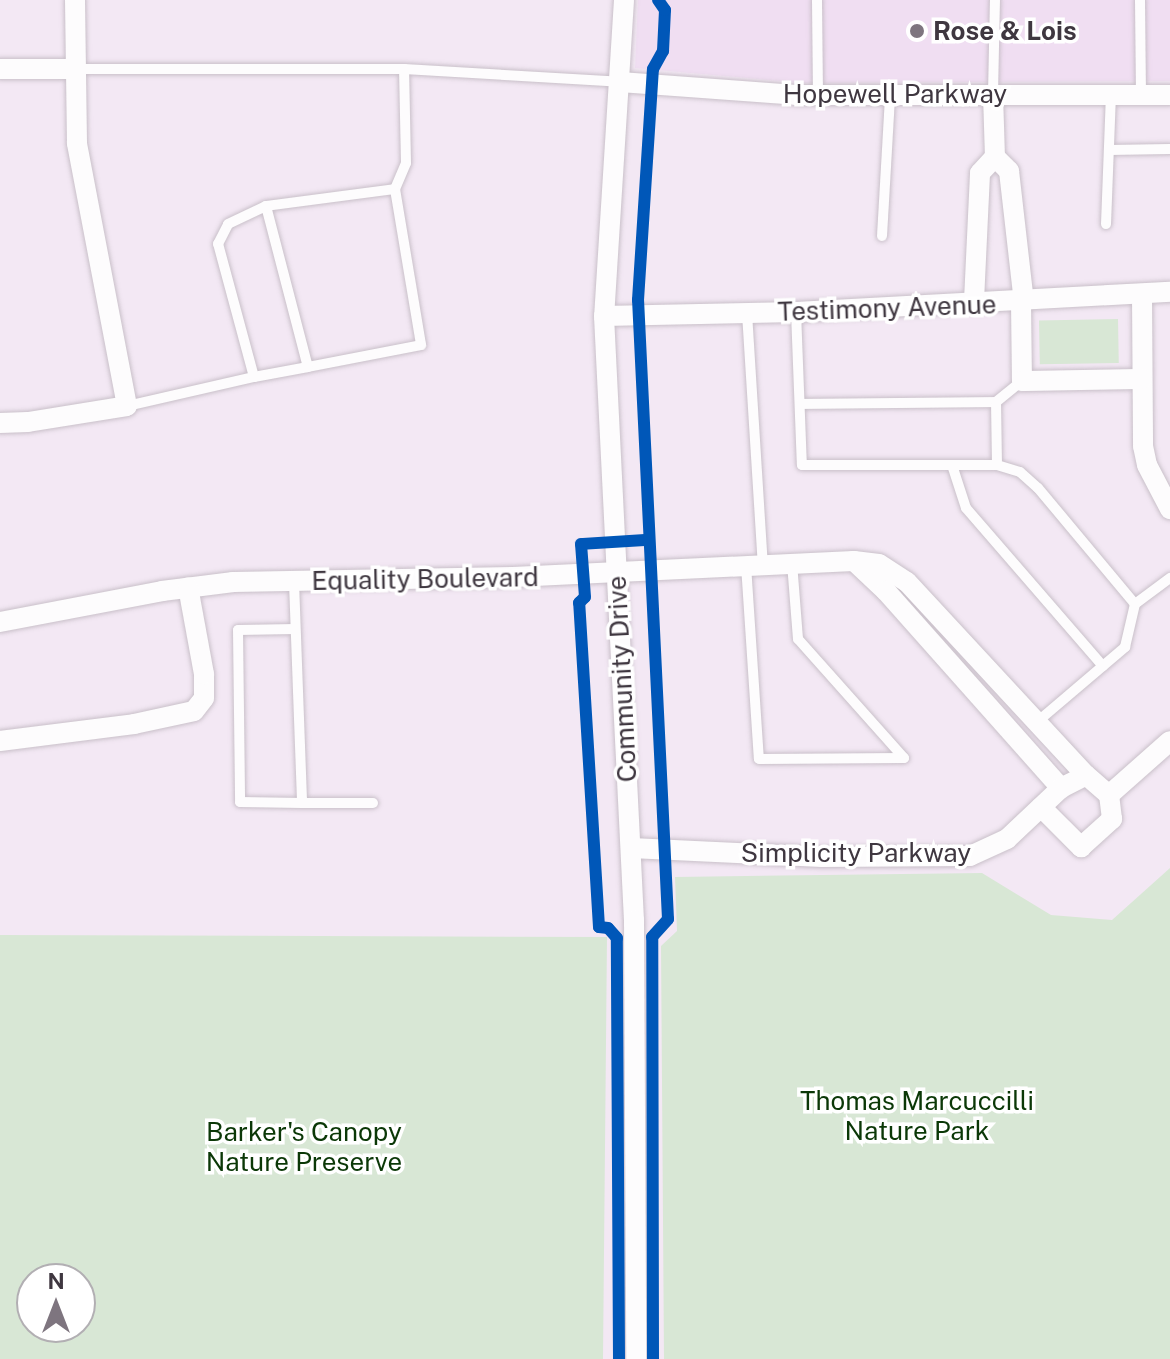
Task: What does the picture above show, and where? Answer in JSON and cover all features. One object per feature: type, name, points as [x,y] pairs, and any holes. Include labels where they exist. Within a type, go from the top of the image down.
[{"type":"street","points":[[0,423],[28,422],[127,406],[77,143],[75,0]]},
{"type":"street","name":"Community Drive","points":[[624,0],[604,316],[631,848],[636,1359]]},
{"type":"street","points":[[0,69],[76,69]]},
{"type":"street","name":"Hopewell Parkway","points":[[620,82],[818,95],[1170,95]]},
{"type":"street","points":[[993,94],[995,157],[1009,171],[1023,302],[1022,381],[1142,379]]},
{"type":"street","points":[[974,301],[980,173],[995,157]]},
{"type":"street","name":"Testimony Avenue","points":[[604,316],[796,312],[1170,292]]},
{"type":"street","points":[[1142,295],[1141,428],[1147,465],[1170,509]]},
{"type":"street","points":[[854,561],[886,591],[1061,788]]},
{"type":"street","name":"Equality Boulevard","points":[[0,622],[188,587],[792,563],[854,561],[879,564],[907,582],[1086,775]]},
{"type":"street","points":[[0,741],[134,724],[194,711],[204,698],[204,674],[188,587]]},
{"type":"street","points":[[1109,795],[1170,741]]},
{"type":"street","points":[[1086,775],[1109,795],[1112,819],[1081,847],[1041,807],[1061,788],[1086,775]]},
{"type":"street","name":"Simplicity Parkway","points":[[631,848],[769,856],[958,858],[995,847],[1041,807]]},
{"type":"lane","points":[[817,0],[818,95]]},
{"type":"lane","points":[[993,94],[995,0]]},
{"type":"lane","points":[[1140,0],[1141,95]]},
{"type":"lane","points":[[76,69],[404,69],[620,82]]},
{"type":"lane","points":[[127,406],[254,377],[421,345],[395,189],[406,163],[404,69]]},
{"type":"lane","points":[[1106,224],[1111,95]]},
{"type":"lane","points":[[882,236],[890,96]]},
{"type":"lane","points":[[1109,150],[1170,149]]},
{"type":"lane","points":[[254,377],[218,244],[228,224],[266,206],[395,189]]},
{"type":"lane","points":[[266,206],[308,367]]},
{"type":"lane","points":[[796,312],[802,465],[997,465],[1020,472],[1038,488],[1135,604]]},
{"type":"lane","points":[[747,313],[759,759],[904,758],[798,639],[792,563]]},
{"type":"lane","points":[[800,404],[996,402],[1022,381]]},
{"type":"lane","points":[[996,402],[997,465]]},
{"type":"lane","points":[[952,465],[966,508],[1103,666]]},
{"type":"lane","points":[[1037,722],[1125,647],[1135,604],[1170,578]]},
{"type":"lane","points":[[294,582],[302,803]]},
{"type":"lane","points":[[295,629],[238,630],[240,802],[373,803]]},
{"type":"shaded area","points":[[638,0],[1170,0],[1170,81],[802,83],[635,68]]},
{"type":"green space","points":[[1118,319],[1119,363],[1040,364],[1039,320]]},
{"type":"green space","name":"Thomas Marcuccilli Nature Park","points":[[1170,868],[1170,1359],[664,1359],[661,946],[677,931],[675,877],[982,873],[1051,915],[1112,920]]},
{"type":"green space","name":"Barker's Canopy Nature Preserve","points":[[0,935],[607,937],[603,1359],[0,1359]]},
{"type":"cycle path","points":[[653,1359],[652,937],[668,919],[638,300],[653,69],[663,51],[665,10],[658,0]]},
{"type":"cycle path","points":[[619,1359],[617,938],[608,928],[599,927],[579,603],[585,597],[581,544],[647,540]]},
{"type":"place","name":"Rose & Lois","points":[[917,31]]}]
